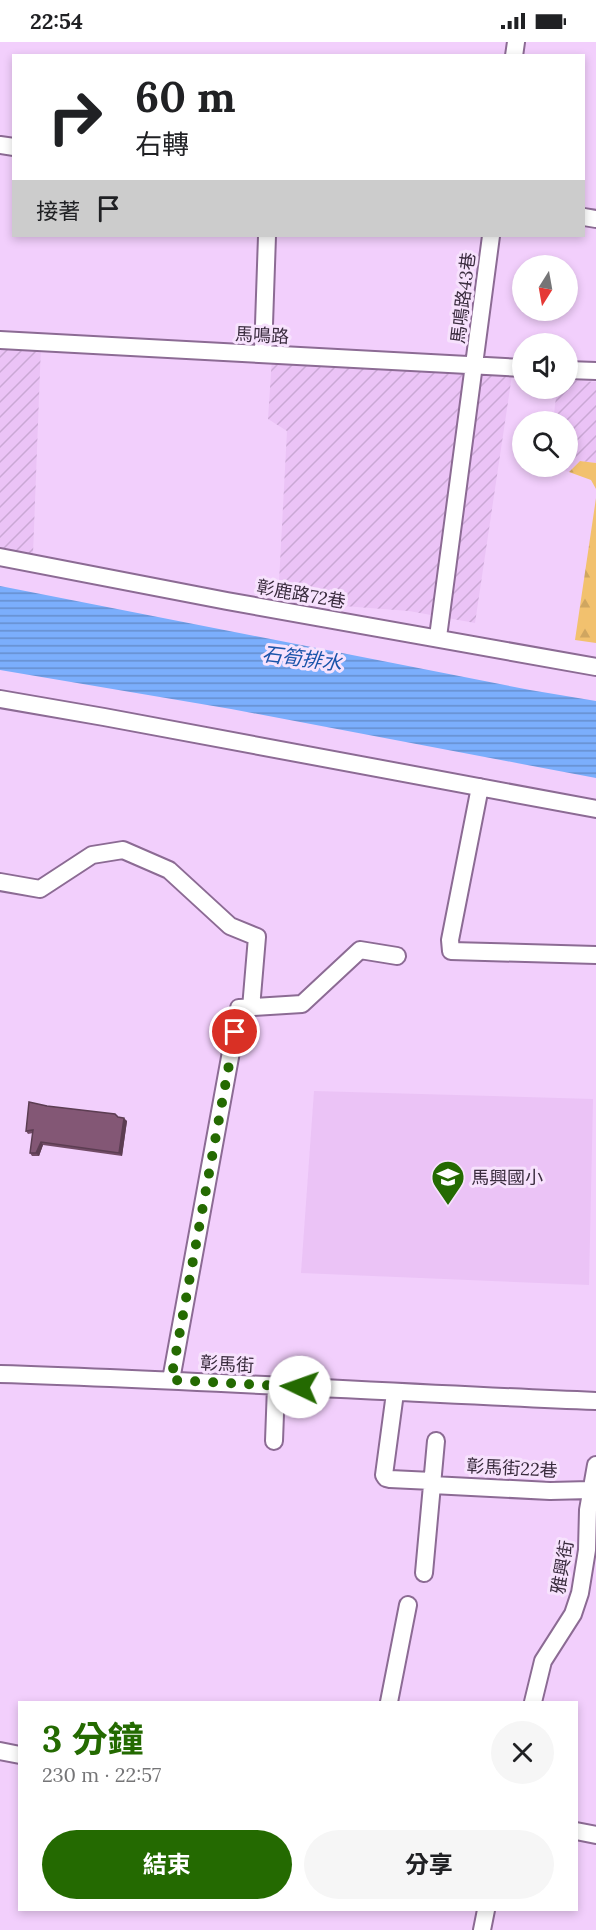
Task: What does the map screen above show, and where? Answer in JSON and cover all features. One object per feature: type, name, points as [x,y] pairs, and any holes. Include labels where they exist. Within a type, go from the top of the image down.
[{"type":"street","points":[[263,354],[267,237]]},
{"type":"street","name":"馬鳴路43巷","points":[[438,637],[491,237]]},
{"type":"street","name":"馬鳴路","points":[[0,340],[512,367]]},
{"type":"street","points":[[578,370],[596,371]]},
{"type":"street","name":"彰鹿路72巷","points":[[0,557],[226,601],[596,667]]},
{"type":"street","points":[[0,699],[596,809]]},
{"type":"street","points":[[480,788],[450,940],[452,951],[596,956]]},
{"type":"street","points":[[0,882],[40,889],[92,855],[123,850],[170,870],[230,926],[257,937],[251,1008]]},
{"type":"street","points":[[171,1380],[239,1008],[302,1004],[360,950],[397,956]]},
{"type":"street","name":"彰馬街","points":[[0,1374],[596,1401]]},
{"type":"street","points":[[274,1441],[276,1386]]},
{"type":"street","name":"彰馬街22巷","points":[[395,1393],[384,1475],[386,1478],[550,1491],[590,1490]]},
{"type":"street","points":[[424,1573],[436,1441]]},
{"type":"street","name":"雅興街","points":[[533,1701],[543,1661],[573,1614],[580,1593],[587,1550],[590,1490],[596,1465]]},
{"type":"street","points":[[389,1701],[408,1605]]},
{"type":"street","points":[[0,1751],[18,1755]]},
{"type":"street","points":[[578,1831],[596,1835]]},
{"type":"street","points":[[482,1930],[486,1911]]},
{"type":"shaded area","points":[[0,340],[41,345],[33,554],[0,549]]},
{"type":"shaded area","points":[[272,358],[512,375],[475,623],[409,611],[278,601],[287,431],[268,419]]},
{"type":"shaded area","points":[[578,381],[596,382],[596,463],[580,461],[578,463],[578,411],[554,411],[556,399],[578,399]]},
{"type":"shaded area","name":"馬興國小","points":[[314,1091],[593,1099],[589,1285],[301,1273]]},
{"type":"green space","points":[[580,461],[596,463],[596,489],[591,480],[578,475]]},
{"type":"green space","points":[[596,498],[596,643],[575,640]]},
{"type":"water","name":"石筍排水","points":[[0,586],[596,701],[596,778],[231,709],[0,670]]},
{"type":"building","points":[[29,1102],[115,1114],[124,1118],[119,1153],[41,1142],[36,1153],[30,1153],[33,1130],[26,1131]]},
{"type":"place","name":"馬興國小","points":[[448,1206]]},
{"type":"route","points":[[235,1032],[171,1380],[300,1387]]}]
